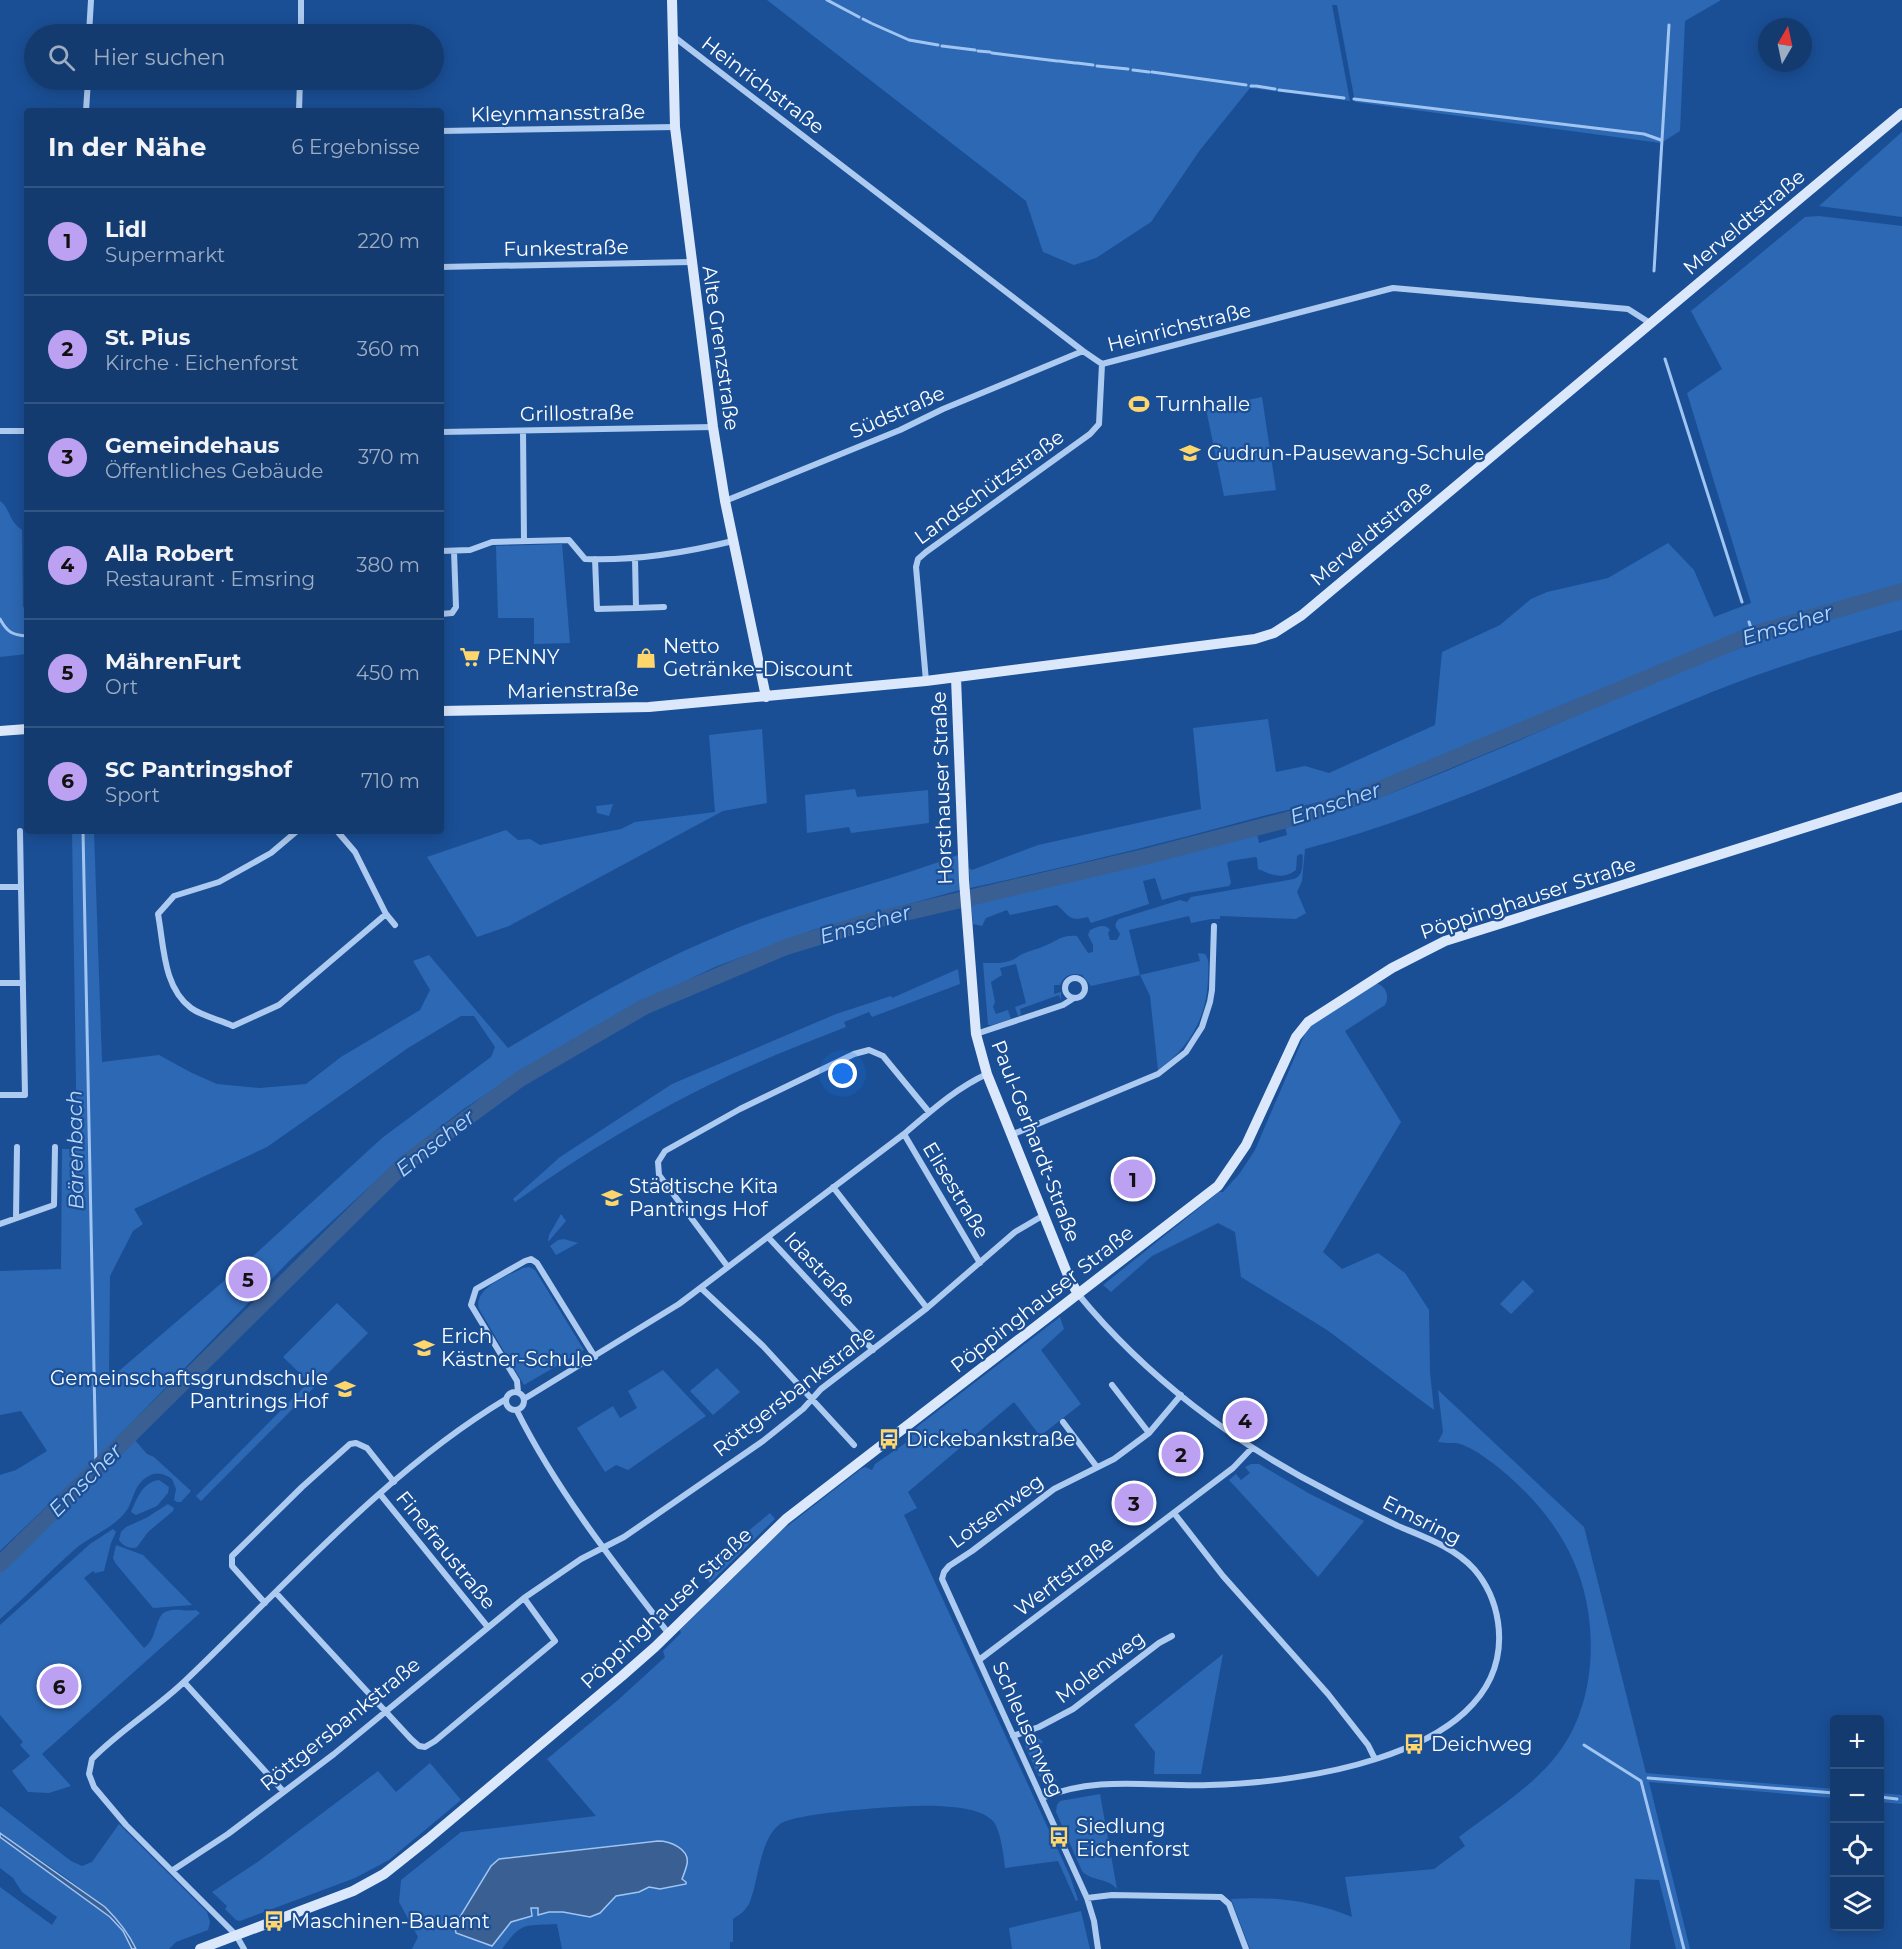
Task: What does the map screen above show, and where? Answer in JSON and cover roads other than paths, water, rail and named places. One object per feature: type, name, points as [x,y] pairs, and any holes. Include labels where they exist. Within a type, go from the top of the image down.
[{"type":"main road","name":"Alte Grenzstraße","points":[[672,0],[675,127],[713,427],[724,501],[766,697]]},
{"type":"main road","name":"Merveldtstraße","points":[[956,678],[1208,646],[1255,639],[1274,633],[1302,615],[1902,113]]},
{"type":"main road","name":"Marienstraße","points":[[444,711],[621,708],[766,697],[956,678]]},
{"type":"main road","name":"Horsthauser Straße","points":[[956,678],[965,897]]},
{"type":"main road","points":[[0,731],[24,729]]},
{"type":"main road","name":"Pöppinghauser Straße","points":[[200,1949],[353,1891],[384,1874],[622,1676],[669,1634],[786,1519],[1218,1186],[1246,1145],[1296,1037],[1312,1018],[1392,968],[1445,941],[1902,797]]},
{"type":"main road","name":"Paul-Gerhardt-Straße","points":[[965,897],[976,1034],[987,1074],[1069,1278],[1078,1294]]},
{"type":"street","points":[[90,24],[91,0]]},
{"type":"street","points":[[301,24],[302,0]]},
{"type":"street","name":"Heinrichstraße","points":[[673,36],[1102,364],[1394,288],[1628,309],[1650,323]]},
{"type":"street","points":[[86,108],[87,90]]},
{"type":"street","points":[[299,108],[300,90]]},
{"type":"street","name":"Kleynmansstraße","points":[[444,131],[675,127]]},
{"type":"street","name":"Funkestraße","points":[[444,267],[691,262]]},
{"type":"street","name":"Südstraße","points":[[724,501],[900,430],[943,409],[1083,351]]},
{"type":"street","name":"Landschützstraße","points":[[926,681],[916,567],[918,559],[1090,434],[1099,424],[1102,364]]},
{"type":"street","name":"Grillostraße","points":[[444,432],[713,427]]},
{"type":"street","points":[[523,430],[524,541]]},
{"type":"street","points":[[0,431],[24,431]]},
{"type":"street","points":[[444,551],[470,550],[492,542],[569,540],[585,558],[635,558],[689,552],[733,542]]},
{"type":"street","points":[[444,614],[452,613],[456,607],[454,551]]},
{"type":"street","points":[[635,558],[636,608]]},
{"type":"street","points":[[595,559],[597,609],[664,608]]},
{"type":"street","points":[[0,1095],[25,1095],[20,831]]},
{"type":"street","points":[[294,834],[272,853],[219,882],[174,897],[158,914],[170,981],[179,997],[192,1009],[233,1026],[279,1005],[386,914]]},
{"type":"street","points":[[340,834],[355,852],[386,914],[395,925]]},
{"type":"street","points":[[0,887],[21,887]]},
{"type":"street","points":[[1011,1136],[1158,1074],[1186,1052],[1202,1027],[1210,1002],[1214,926]]},
{"type":"street","points":[[0,983],[23,983]]},
{"type":"street","name":"Paul-Gerhardt-Straße","points":[[976,1034],[1063,1005],[1074,998]]},
{"type":"street","points":[[728,1267],[659,1175],[658,1161],[665,1151],[771,1093],[854,1054],[868,1050],[883,1056],[929,1112]]},
{"type":"street","points":[[524,1400],[701,1288],[904,1134],[929,1112],[972,1080],[987,1074]]},
{"type":"street","name":"Elisestraße","points":[[904,1134],[980,1263]]},
{"type":"street","points":[[16,1218],[17,1147]]},
{"type":"street","points":[[0,1224],[54,1205],[55,1147]]},
{"type":"street","points":[[833,1187],[927,1308]]},
{"type":"street","name":"Röttgersbankstraße","points":[[173,1870],[228,1834],[334,1754],[487,1626],[524,1598],[602,1547],[624,1537],[764,1441],[813,1398],[927,1308],[1015,1232],[1044,1215]]},
{"type":"street","name":"Idastraße","points":[[768,1237],[873,1350]]},
{"type":"street","points":[[517,1411],[523,1407],[524,1400],[518,1392],[517,1381],[471,1305],[476,1289],[531,1259],[537,1263],[595,1357]]},
{"type":"street","points":[[701,1288],[763,1346],[854,1445]]},
{"type":"street","name":"Emsring","points":[[1042,1798],[1060,1791],[1096,1784],[1233,1784],[1324,1771],[1375,1760],[1406,1748],[1462,1716],[1480,1698],[1491,1678],[1498,1651],[1499,1630],[1495,1605],[1473,1568],[1455,1553],[1328,1491],[1252,1448],[1181,1395],[1134,1353],[1078,1294]]},
{"type":"street","points":[[1112,1385],[1149,1433]]},
{"type":"street","points":[[244,1949],[236,1935],[126,1825],[94,1787],[89,1774],[92,1760],[184,1682],[380,1494],[441,1445],[506,1399],[508,1395],[518,1392]]},
{"type":"street","name":"Lotsenweg","points":[[944,1572],[949,1566],[1069,1479],[1114,1459],[1149,1433],[1181,1395]]},
{"type":"street","points":[[506,1399],[508,1408],[517,1411],[549,1468],[602,1547],[669,1634]]},
{"type":"street","points":[[1064,1422],[1097,1467]]},
{"type":"street","points":[[265,1603],[232,1566],[232,1556],[302,1487],[350,1444],[356,1443],[367,1448],[394,1482]]},
{"type":"street","name":"Werftstraße","points":[[979,1660],[1233,1468],[1252,1448]]},
{"type":"street","name":"Finefraustraße","points":[[380,1494],[487,1626]]},
{"type":"street","points":[[1174,1513],[1223,1576],[1328,1694],[1368,1745],[1375,1760]]},
{"type":"street","name":"Schleusenweg","points":[[944,1572],[942,1579],[1087,1898],[1098,1949]]},
{"type":"street","points":[[276,1593],[411,1739],[422,1746],[430,1745],[555,1641],[524,1598]]},
{"type":"street","name":"Molenweg","points":[[1013,1736],[1048,1723],[1073,1710],[1160,1642],[1172,1636]]},
{"type":"street","points":[[184,1682],[283,1791]]},
{"type":"street","points":[[1087,1898],[1113,1895],[1221,1897],[1229,1904],[1246,1949]]},
{"type":"waterway","points":[[827,0],[859,17]]},
{"type":"waterway","points":[[863,19],[871,23]]},
{"type":"waterway","points":[[873,24],[909,40],[938,45]]},
{"type":"waterway","points":[[1654,271],[1669,25]]},
{"type":"waterway","points":[[942,46],[975,50]]},
{"type":"waterway","points":[[978,51],[990,52]]},
{"type":"waterway","points":[[992,53],[1057,61]]},
{"type":"waterway","points":[[1059,61],[1075,63]]},
{"type":"waterway","points":[[1077,63],[1093,65]]},
{"type":"waterway","points":[[1097,66],[1128,69]]},
{"type":"waterway","points":[[1133,70],[1149,72]]},
{"type":"waterway","points":[[1152,72],[1246,85]]},
{"type":"waterway","points":[[1256,86],[1275,89]]},
{"type":"waterway","points":[[1279,90],[1344,98]]},
{"type":"waterway","points":[[1354,99],[1644,134],[1661,140]]},
{"type":"waterway","points":[[1665,359],[1742,602]]},
{"type":"waterway","name":"Emscher","points":[[0,1564],[404,1164],[520,1079],[644,1007],[786,947],[871,921],[1148,856],[1302,816],[1370,793],[1753,634],[1902,591]]},
{"type":"waterway","name":"Bärenbach","points":[[0,619],[10,632],[24,636]]},
{"type":"waterway","points":[[1749,622],[1753,634]]},
{"type":"waterway","name":"Bärenbach","points":[[83,834],[96,1469]]},
{"type":"waterway","points":[[1584,1745],[1641,1781],[1684,1949]]},
{"type":"waterway","points":[[1648,1778],[1830,1793]]},
{"type":"waterway","points":[[1884,1797],[1897,1799]]},
{"type":"place","name":"Turnhalle","points":[[1139,404]]},
{"type":"place","name":"Gudrun-Pausewang-Schule","points":[[1190,453]]},
{"type":"place","name":"PENNY","points":[[470,657]]},
{"type":"place","name":"Netto Getränke-Discount","points":[[646,658]]},
{"type":"place","name":"Lidl","points":[[1133,1179]]},
{"type":"place","name":"Städtische Kita Pantrings Hof","points":[[612,1198]]},
{"type":"place","name":"MährenFurt","points":[[248,1279]]},
{"type":"place","name":"Erich Kästner-Schule","points":[[424,1348]]},
{"type":"place","name":"Gemeinschaftsgrundschule Pantrings Hof","points":[[345,1389]]},
{"type":"place","name":"Alla Robert","points":[[1245,1420]]},
{"type":"place","name":"Dickebankstraße","points":[[889,1439]]},
{"type":"place","name":"St. Pius","points":[[1181,1454]]},
{"type":"place","name":"Gemeindehaus","points":[[1134,1503]]},
{"type":"place","name":"SC Pantringshof","points":[[59,1686]]},
{"type":"place","name":"Deichweg","points":[[1414,1744]]},
{"type":"place","name":"Siedlung Eichenforst","points":[[1059,1837]]},
{"type":"place","name":"Maschinen-Bauamt","points":[[274,1921]]}]
